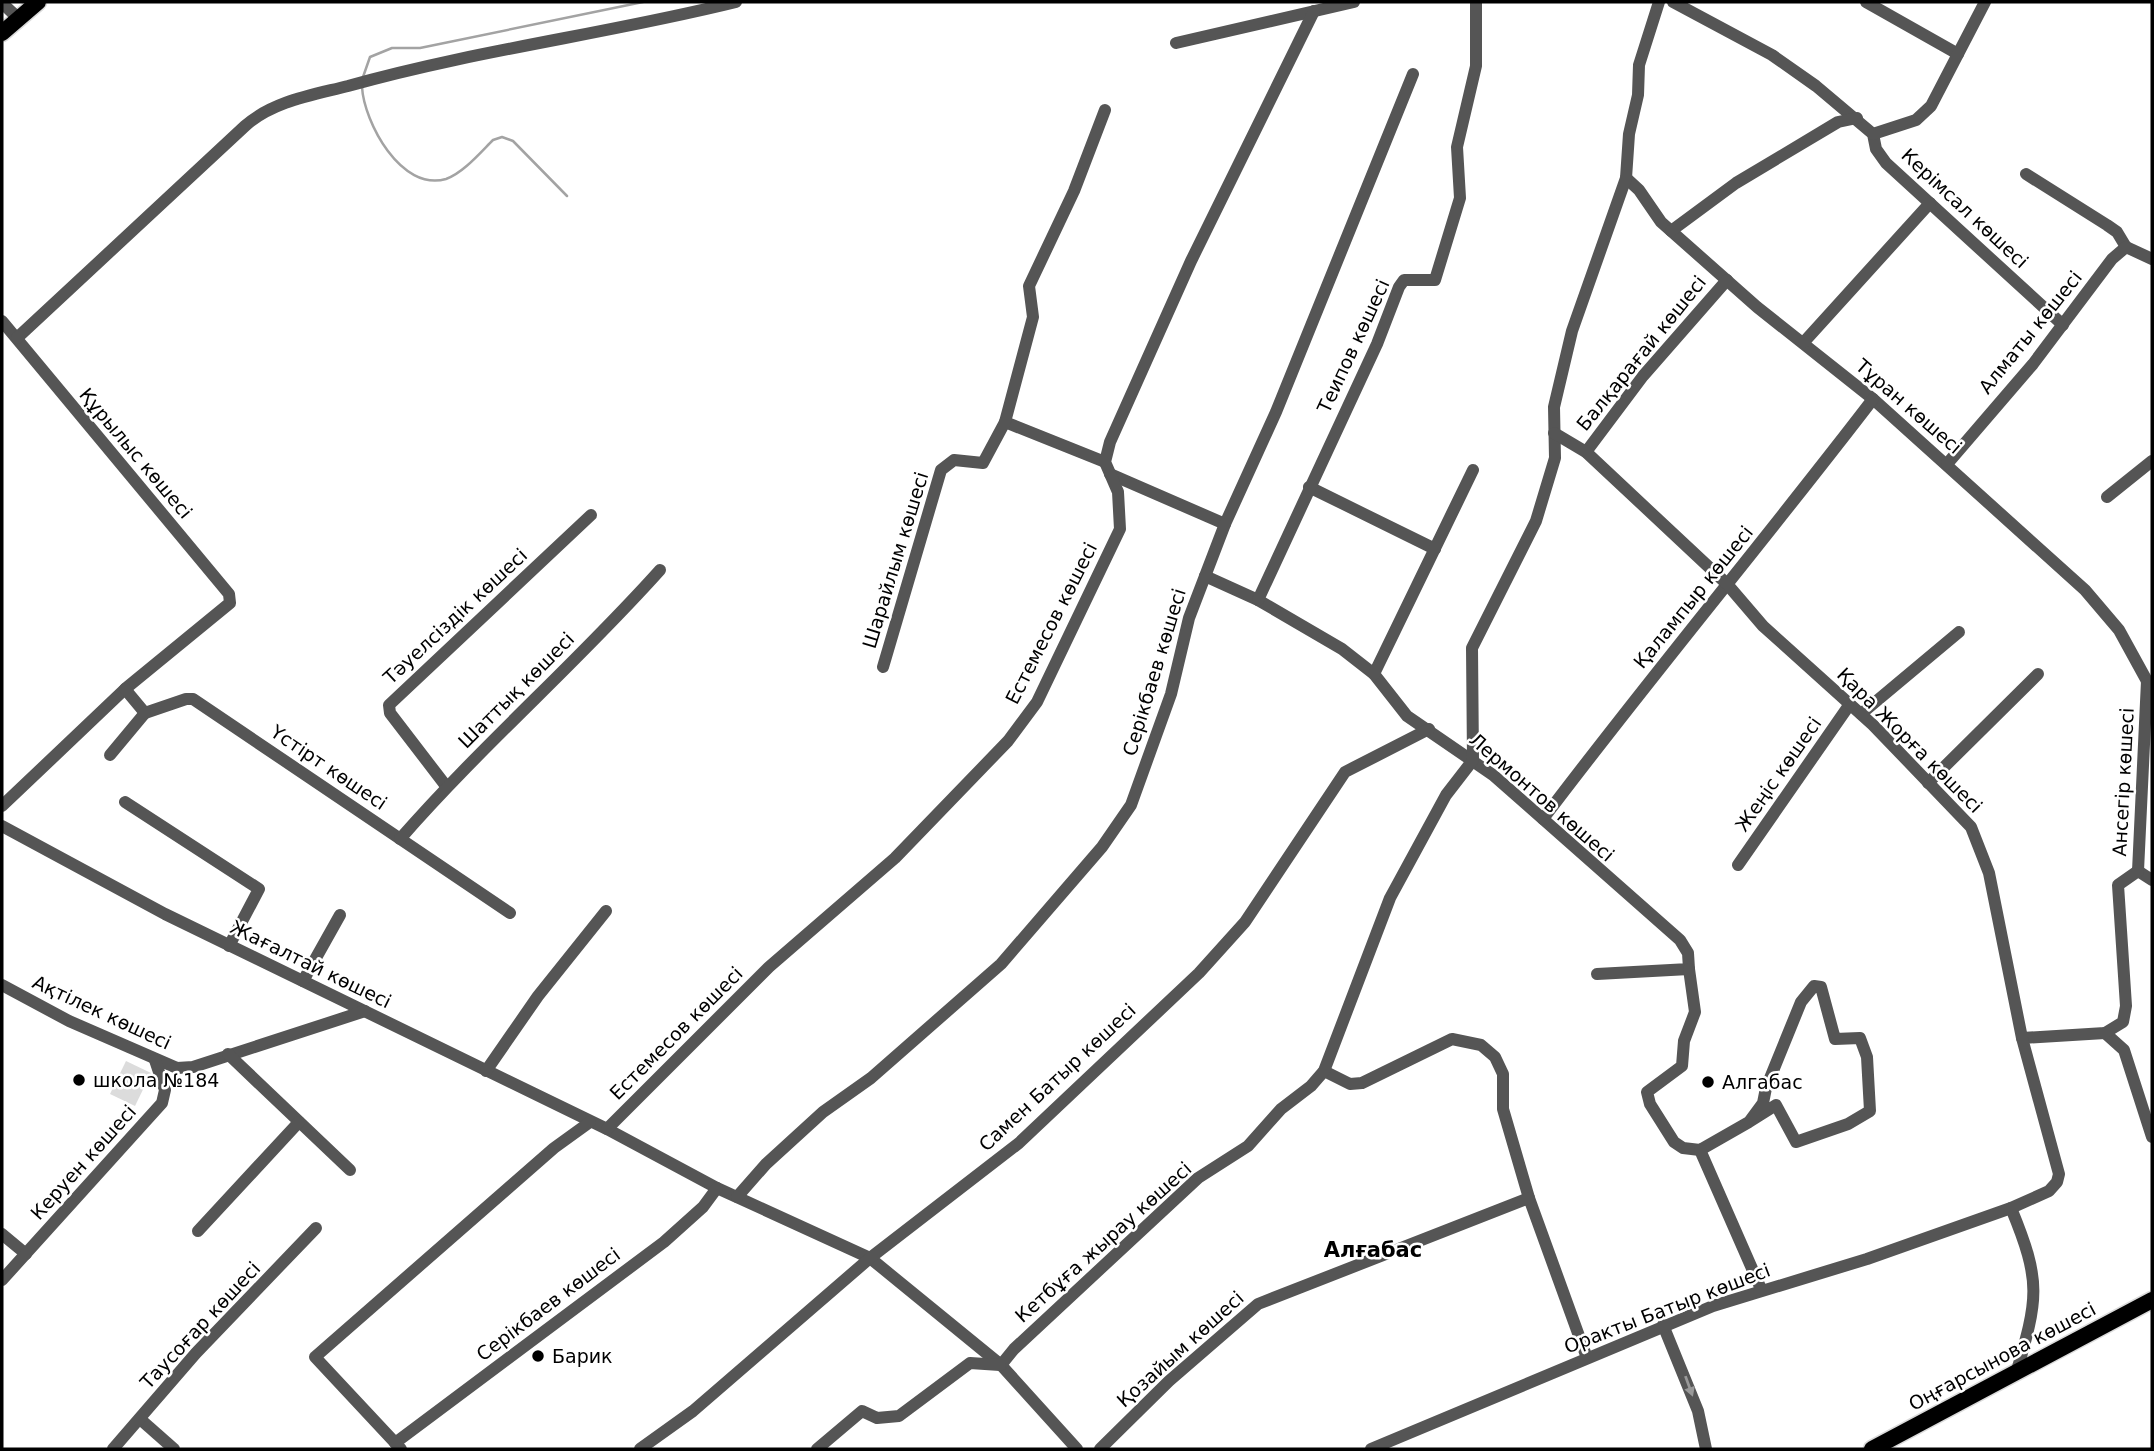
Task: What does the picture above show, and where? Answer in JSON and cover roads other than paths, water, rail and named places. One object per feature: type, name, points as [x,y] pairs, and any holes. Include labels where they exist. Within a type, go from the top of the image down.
[{"type":"main road","points":[[2,33],[38,2]]},
{"type":"main road","name":"Оңғарсынова көшесі","points":[[1872,1449],[2152,1300]]},
{"type":"street","points":[[17,338],[244,126],[271,108],[433,62],[589,35],[736,2]]},
{"type":"street","points":[[1176,43],[1354,2]]},
{"type":"street","name":"Теипов көшесі","points":[[1258,600],[1377,344],[1399,287],[1404,280],[1435,280],[1461,198],[1457,147],[1476,66],[1476,2]]},
{"type":"street","points":[[1473,760],[1472,648],[1536,521],[1555,458],[1553,407],[1572,331],[1626,178],[1629,134],[1639,95],[1639,65],[1659,2]]},
{"type":"street","name":"Керімсал көшесі","points":[[1673,2],[1772,55],[1857,117],[1873,134],[1876,149],[1886,163],[2063,325]]},
{"type":"street","points":[[1866,2],[1958,54]]},
{"type":"street","points":[[1873,134],[1900,126],[1923,115],[1985,2]]},
{"type":"street","points":[[2,3],[18,19]]},
{"type":"street","points":[[1108,468],[1110,442],[1191,261],[1314,11]]},
{"type":"street","name":"Серікбаев көшесі","points":[[737,1197],[766,1164],[823,1112],[871,1078],[1001,964],[1102,847],[1131,804],[1171,694],[1189,618],[1225,524],[1276,412],[1413,75]]},
{"type":"street","name":"Шарайлым көшесі","points":[[883,667],[941,470],[954,460],[984,463],[1004,422],[1033,317],[1029,286],[1074,191],[1105,110]]},
{"type":"street","points":[[1671,231],[1736,183],[1838,122],[1857,117]]},
{"type":"street","points":[[2026,174],[2107,225],[2124,240],[2126,247],[2152,259]]},
{"type":"street","name":"Тұран көшесі","points":[[1626,178],[1671,231],[1873,399],[2085,590],[2119,630],[2150,680]]},
{"type":"street","points":[[1804,342],[1930,203]]},
{"type":"street","name":"Алматы көшесі","points":[[1947,464],[2063,325],[2112,259],[2126,247]]},
{"type":"street","name":"Балқарағай көшесі","points":[[1586,452],[1643,376],[1727,280]]},
{"type":"street","name":"Құрылыс көшесі","points":[[2,321],[119,466],[229,594],[230,603],[125,690]]},
{"type":"street","name":"Қалампыр көшесі","points":[[1543,819],[1873,399]]},
{"type":"street","points":[[1004,422],[1225,524]]},
{"type":"street","name":"Қара Жорға көшесі","points":[[1554,433],[1586,452],[1727,584],[1763,626],[1861,713],[1971,827],[1989,873],[2022,1038],[2059,1174],[2057,1182]]},
{"type":"street","points":[[2107,497],[2152,461]]},
{"type":"street","name":"Естемесов көшесі","points":[[607,1129],[769,967],[895,858],[1008,741],[1037,702],[1120,529],[1118,492],[1108,468]]},
{"type":"street","points":[[1374,674],[1473,470]]},
{"type":"street","points":[[1309,487],[1435,549]]},
{"type":"street","name":"Тәуелсіздік көшесі","points":[[446,786],[390,713],[389,705],[590,515]]},
{"type":"street","name":"Шаттық көшесі","points":[[400,839],[446,786],[625,609],[660,570]]},
{"type":"street","name":"Лермонтов көшесі","points":[[1205,576],[1258,600],[1342,649],[1374,674],[1407,716],[1473,760],[1680,940],[1688,953],[1695,1013],[1684,1041],[1682,1066],[1647,1092],[1650,1104],[1674,1142],[1683,1148],[1700,1150]]},
{"type":"street","points":[[1861,713],[1959,632]]},
{"type":"street","points":[[1928,783],[2038,674]]},
{"type":"street","name":"Ансегір көшесі","points":[[2105,1032],[2123,1022],[2126,1006],[2118,885],[2138,871],[2150,680]]},
{"type":"street","points":[[2,806],[125,690],[145,713],[110,755]]},
{"type":"street","name":"Үстірт көшесі","points":[[145,713],[193,699],[510,914]]},
{"type":"street","name":"Жеңіс көшесі","points":[[1738,865],[1850,704]]},
{"type":"street","name":"Самен Батыр көшесі","points":[[640,1449],[693,1411],[870,1258],[1019,1143],[1199,973],[1245,922],[1345,772],[1429,730]]},
{"type":"street","name":"Кетбұға жырау көшесі","points":[[1001,1365],[1014,1349],[1198,1178],[1248,1146],[1281,1109],[1311,1086],[1324,1071],[1390,898],[1446,795],[1473,760]]},
{"type":"street","points":[[125,802],[259,890],[229,946]]},
{"type":"street","name":"Жағалтай көшесі","points":[[2,826],[229,946],[607,1129],[737,1197]]},
{"type":"street","points":[[2138,871],[2152,880]]},
{"type":"street","points":[[486,1071],[538,996],[606,911]]},
{"type":"street","points":[[303,982],[340,915]]},
{"type":"street","points":[[1597,974],[1689,969]]},
{"type":"street","name":"Ақтілек көшесі","points":[[2,985],[177,1068],[228,1055],[365,1011]]},
{"type":"street","points":[[1749,1122],[1763,1103],[1766,1088],[1801,1002],[1814,986],[1821,987],[1835,1039],[1860,1038],[1867,1057],[1870,1111],[1848,1124],[1796,1142],[1776,1105],[1749,1122],[1700,1150],[1761,1289]]},
{"type":"street","points":[[2022,1038],[2105,1032],[2116,1040],[2124,1050],[2152,1137]]},
{"type":"street","points":[[1324,1071],[1350,1084],[1362,1083],[1452,1039],[1481,1045],[1495,1057],[1503,1074],[1503,1109],[1529,1198],[1587,1358]]},
{"type":"street","points":[[228,1055],[351,1170]]},
{"type":"street","name":"Керуен көшесі","points":[[2,1280],[162,1103],[165,1090],[155,1059]]},
{"type":"street","points":[[198,1231],[299,1122]]},
{"type":"street","points":[[398,1446],[316,1357],[554,1148],[590,1122]]},
{"type":"street","name":"Оракты Батыр көшесі","points":[[1371,1449],[1663,1325],[1761,1289],[1867,1259],[2011,1208],[2049,1191],[2057,1182]]},
{"type":"street","name":"Серікбаев көшесі","points":[[398,1446],[664,1242],[703,1207],[716,1188]]},
{"type":"street","points":[[737,1197],[870,1258],[1001,1365],[1072,1447]]},
{"type":"street","name":"Қозайым көшесі","points":[[1100,1449],[1169,1381],[1258,1304],[1529,1198]]},
{"type":"street","points":[[2011,1208],[2029,1252],[2035,1291],[2031,1327],[2016,1374]]},
{"type":"street","name":"Тауcоғар көшесі","points":[[113,1449],[196,1353],[316,1228]]},
{"type":"street","points":[[2,1234],[26,1254]]},
{"type":"street","points":[[1663,1325],[1698,1411],[1706,1449]]},
{"type":"street","points":[[817,1449],[862,1411],[877,1418],[899,1416],[970,1363],[1001,1365]]},
{"type":"street","points":[[140,1419],[174,1449]]},
{"type":"waterway","points":[[363,77],[370,57],[392,48],[420,48],[643,2]]},
{"type":"waterway","points":[[362,87],[364,102],[378,135],[400,165],[414,175],[430,180],[446,179],[465,167],[493,140],[502,137],[513,141],[567,196]]},
{"type":"place","name":"школа №184","points":[[79,1080]]},
{"type":"place","name":"Алгабас","points":[[1708,1082]]},
{"type":"place","name":"Барик","points":[[538,1356]]},
{"type":"district","name":"Алғабас","points":[[1373,1250]]}]
